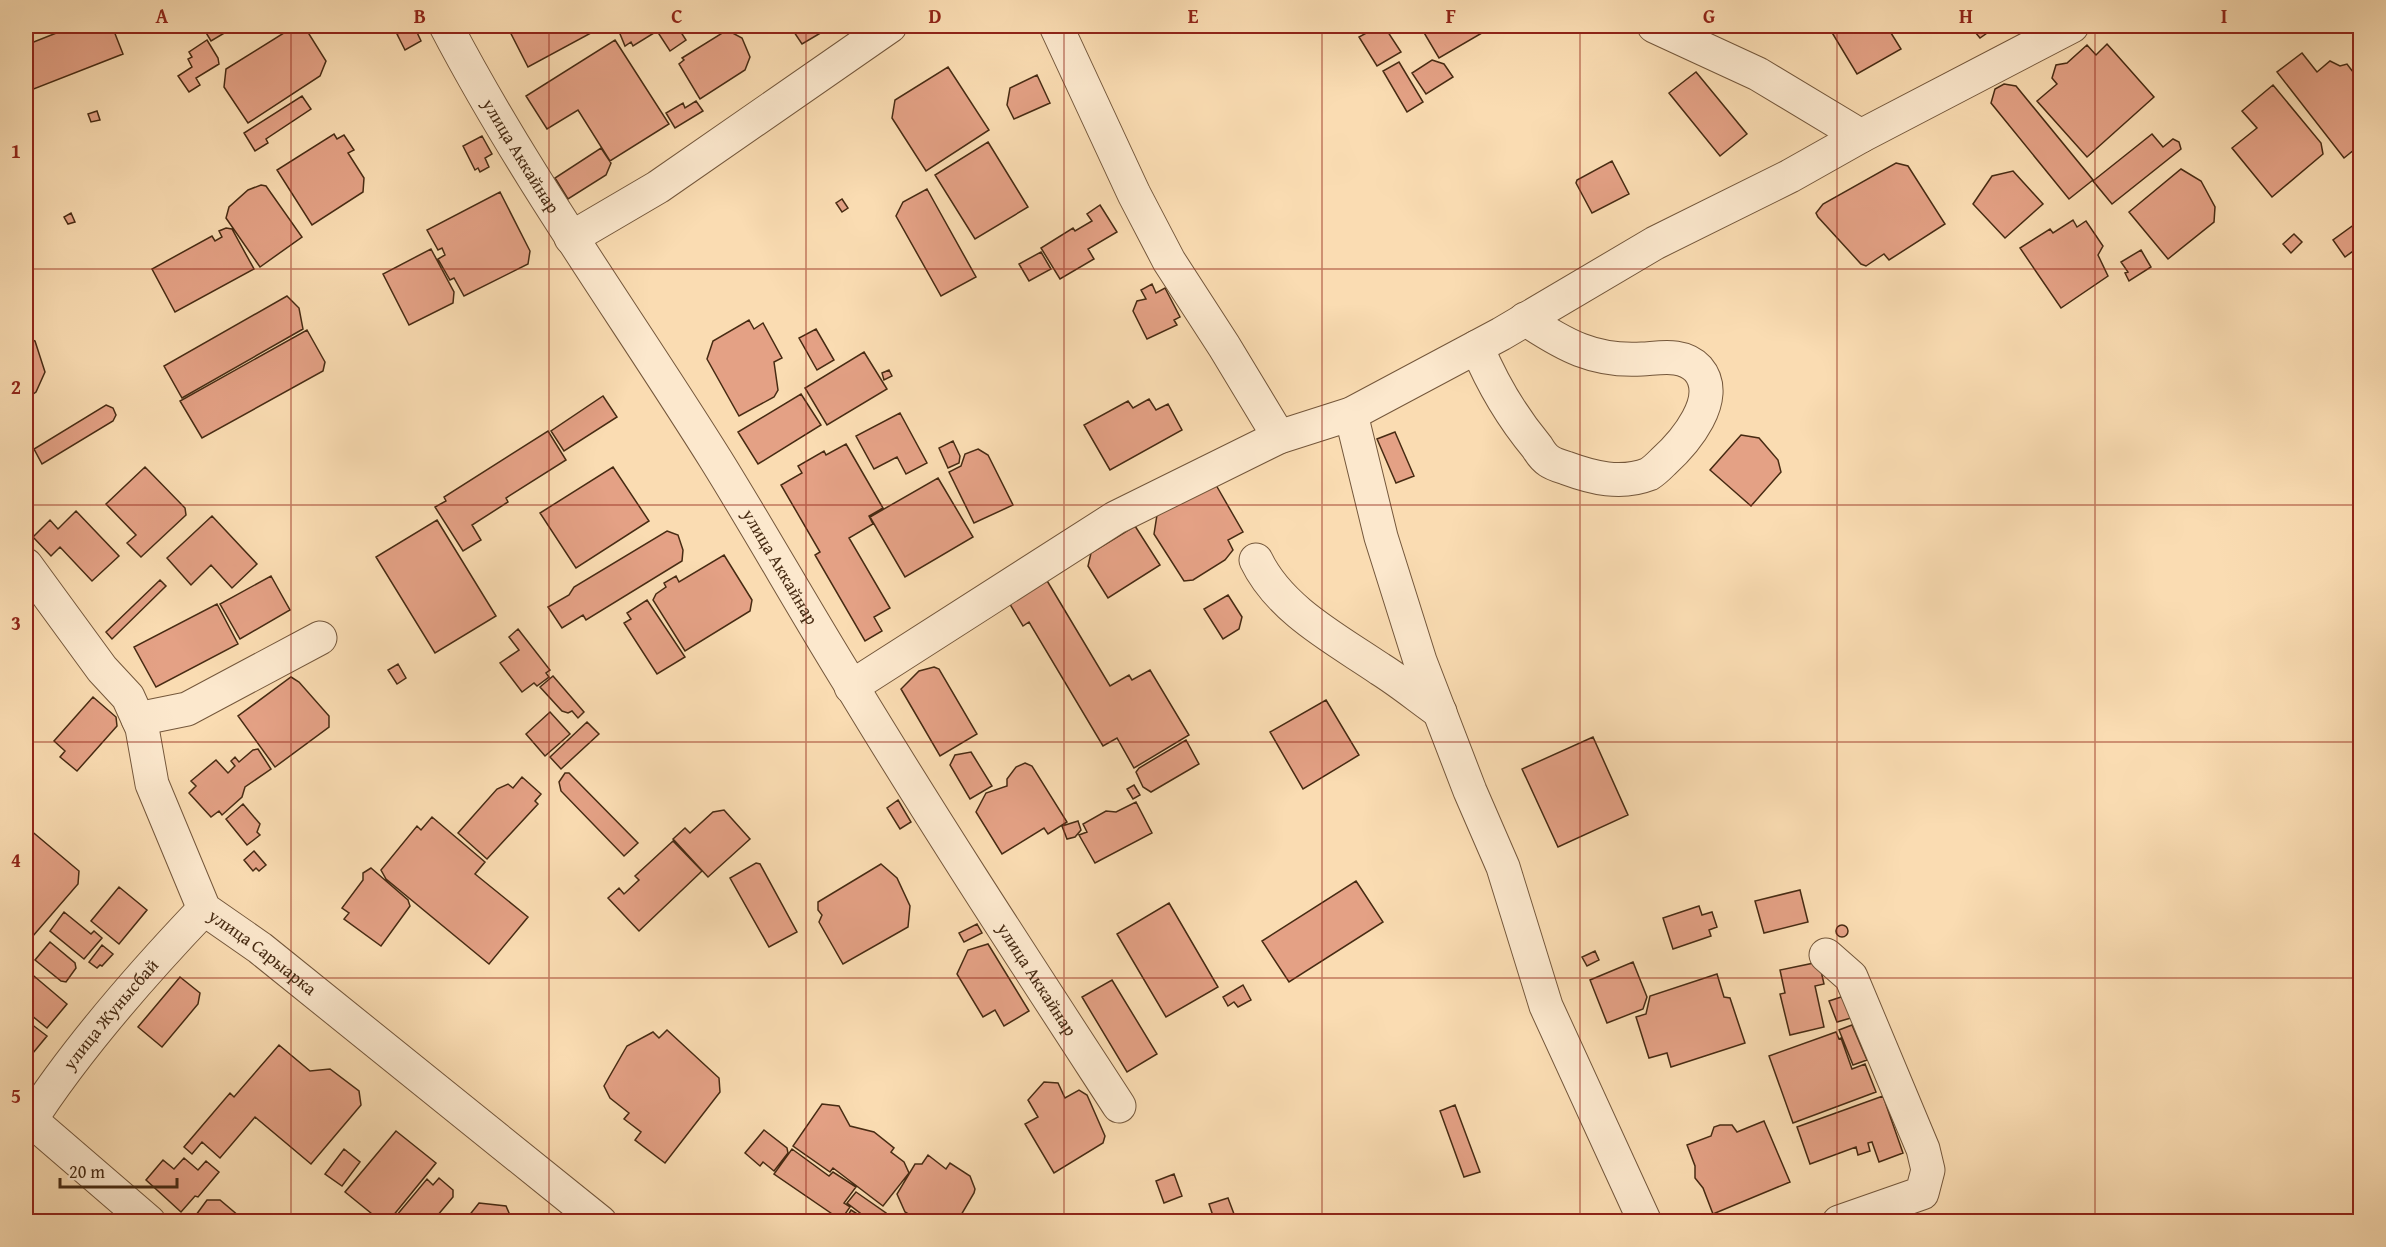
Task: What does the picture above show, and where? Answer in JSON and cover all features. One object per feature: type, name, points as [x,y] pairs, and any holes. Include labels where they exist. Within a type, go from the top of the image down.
[{"type":"street","name":"улица Аккайнар","points":[[446,26],[472,74],[571,238],[716,460],[851,687],[1119,1106]]},
{"type":"street","points":[[571,238],[658,187],[890,26]]},
{"type":"street","points":[[1056,26],[1134,194],[1169,261],[1279,437]]},
{"type":"street","points":[[1654,26],[1758,74],[1861,136]]},
{"type":"street","points":[[851,687],[1115,518],[1279,437],[1351,414],[1477,346],[1656,243],[1790,176],[1861,136],[2072,26]]},
{"type":"street","points":[[1477,346],[1490,377],[1523,430],[1548,461],[1578,472],[1620,480],[1651,473],[1677,449],[1694,426],[1703,408],[1705,384],[1698,370],[1686,360],[1663,357],[1642,359],[1596,357],[1550,336],[1525,319]]},
{"type":"street","points":[[1351,414],[1381,537],[1420,661],[1470,791],[1503,867],[1546,1006],[1645,1221]]},
{"type":"street","points":[[1256,560],[1264,577],[1304,617],[1440,712]]},
{"type":"street","name":"улица Сарыарка","points":[[26,565],[102,669],[128,697],[142,728],[152,784],[204,909],[260,948],[600,1221]]},
{"type":"street","points":[[138,719],[187,709],[320,638]]},
{"type":"street","name":"улица Жунысбай","points":[[27,1121],[149,968],[204,909]]},
{"type":"street","points":[[1826,955],[1851,977],[1923,1149],[1928,1170],[1918,1207],[1853,1217]]},
{"type":"street","points":[[27,1121],[149,1221]]},
{"type":"building","points":[[74,26],[112,26],[123,54],[26,92],[26,45]]},
{"type":"building","points":[[202,26],[246,26],[234,33],[231,29],[211,41]]},
{"type":"building","points":[[295,26],[304,26],[326,61],[320,76],[248,123],[224,87],[226,69]]},
{"type":"building","points":[[414,26],[421,41],[405,50],[397,34]]},
{"type":"building","points":[[507,26],[587,26],[591,33],[528,67]]},
{"type":"building","points":[[623,26],[649,26],[654,33],[633,46],[631,42],[625,46],[618,29]]},
{"type":"building","points":[[666,26],[677,26],[686,40],[670,51],[657,31]]},
{"type":"building","points":[[790,26],[829,26],[829,28],[802,44]]},
{"type":"building","points":[[1379,26],[1384,26],[1401,52],[1377,66],[1359,37]]},
{"type":"building","points":[[1420,26],[1494,26],[1439,58]]},
{"type":"building","points":[[1828,26],[1904,26],[1891,33],[1901,49],[1857,74]]},
{"type":"building","points":[[1970,26],[1997,26],[1980,38]]},
{"type":"building","points":[[727,30],[742,38],[750,57],[745,70],[700,99],[679,64],[684,60],[682,58]]},
{"type":"building","points":[[207,40],[219,64],[196,78],[200,85],[189,92],[178,76],[192,67],[188,59],[192,57],[189,52]]},
{"type":"building","points":[[615,40],[669,124],[610,161],[578,110],[547,129],[526,96]]},
{"type":"building","points":[[2107,44],[2154,97],[2087,157],[2037,101],[2057,84],[2052,78],[2056,65],[2067,63],[2087,45],[2096,55]]},
{"type":"building","points":[[2302,53],[2317,72],[2330,61],[2340,66],[2347,64],[2360,81],[2360,145],[2344,158],[2277,72]]},
{"type":"building","points":[[1432,60],[1444,64],[1453,77],[1426,94],[1412,73]]},
{"type":"building","points":[[1399,62],[1423,102],[1407,112],[1383,71]]},
{"type":"building","points":[[948,67],[989,130],[926,171],[892,118],[895,100]]},
{"type":"building","points":[[1696,72],[1747,134],[1720,156],[1669,93]]},
{"type":"building","points":[[1037,75],[1050,103],[1014,119],[1007,105],[1010,88]]},
{"type":"building","points":[[2004,84],[2016,86],[2093,180],[2069,199],[1991,103],[1995,89]]},
{"type":"building","points":[[2273,85],[2321,143],[2323,154],[2272,197],[2232,148],[2257,128],[2242,111]]},
{"type":"building","points":[[302,96],[311,109],[266,139],[268,143],[255,151],[244,133]]},
{"type":"building","points":[[696,101],[703,111],[675,128],[666,113],[683,103],[685,108]]},
{"type":"building","points":[[97,111],[100,120],[91,122],[88,114]]},
{"type":"building","points":[[334,134],[337,139],[344,135],[354,150],[348,153],[364,178],[363,192],[312,225],[277,170]]},
{"type":"building","points":[[2152,134],[2163,147],[2173,139],[2179,142],[2181,149],[2112,204],[2093,181]]},
{"type":"building","points":[[482,136],[492,154],[485,158],[489,167],[480,172],[478,168],[475,170],[463,146]]},
{"type":"building","points":[[988,142],[1028,207],[975,239],[935,175]]},
{"type":"building","points":[[601,148],[611,163],[606,175],[568,199],[555,178]]},
{"type":"building","points":[[1612,161],[1629,194],[1592,213],[1576,183],[1577,180]]},
{"type":"building","points":[[1896,163],[1908,166],[1945,224],[1889,260],[1884,254],[1866,266],[1861,264],[1816,213],[1823,204]]},
{"type":"building","points":[[2181,169],[2201,181],[2215,207],[2214,222],[2168,259],[2129,212]]},
{"type":"building","points":[[2013,171],[2043,204],[2005,238],[1973,204],[1992,176]]},
{"type":"building","points":[[261,185],[266,186],[302,237],[260,267],[226,218],[229,207],[248,190]]},
{"type":"building","points":[[927,189],[976,277],[941,296],[896,216],[903,202]]},
{"type":"building","points":[[500,192],[530,251],[528,264],[464,296],[454,278],[450,280],[438,259],[445,255],[442,248],[438,250],[427,230]]},
{"type":"building","points":[[842,199],[848,208],[842,212],[836,203]]},
{"type":"building","points":[[1100,205],[1117,232],[1088,249],[1094,259],[1060,279],[1041,248],[1073,228],[1075,231],[1092,221],[1087,214]]},
{"type":"building","points":[[71,213],[75,222],[68,224],[64,217]]},
{"type":"building","points":[[2073,220],[2077,227],[2086,221],[2103,246],[2098,255],[2108,276],[2061,308],[2020,248],[2050,229],[2053,233]]},
{"type":"building","points":[[2355,224],[2360,231],[2360,246],[2345,257],[2333,240]]},
{"type":"building","points":[[226,228],[232,229],[254,269],[175,312],[152,269],[212,236],[215,241],[222,237],[219,231]]},
{"type":"building","points":[[2294,234],[2302,242],[2291,253],[2283,244]]},
{"type":"building","points":[[431,249],[454,292],[453,303],[409,325],[383,274]]},
{"type":"building","points":[[2141,250],[2151,267],[2129,281],[2125,273],[2128,272],[2121,262]]},
{"type":"building","points":[[1041,252],[1051,269],[1029,281],[1019,264]]},
{"type":"building","points":[[1152,284],[1156,293],[1165,288],[1180,317],[1174,320],[1177,325],[1147,339],[1133,311],[1137,301],[1146,299],[1141,290]]},
{"type":"building","points":[[287,296],[299,308],[303,329],[182,398],[164,366]]},
{"type":"building","points":[[749,320],[754,329],[763,323],[782,358],[774,362],[778,390],[774,397],[739,416],[707,359],[713,341]]},
{"type":"building","points":[[816,329],[834,360],[817,370],[799,338]]},
{"type":"building","points":[[307,330],[325,362],[323,371],[202,438],[180,401]]},
{"type":"building","points":[[26,337],[35,341],[45,372],[36,392],[26,399]]},
{"type":"building","points":[[864,352],[887,389],[827,425],[805,388]]},
{"type":"building","points":[[889,370],[892,376],[884,380],[882,373]]},
{"type":"building","points":[[801,394],[821,425],[758,464],[738,432]]},
{"type":"building","points":[[603,396],[617,417],[564,451],[551,431]]},
{"type":"building","points":[[1149,399],[1156,410],[1168,404],[1182,430],[1110,470],[1084,425],[1128,401],[1133,408]]},
{"type":"building","points":[[106,405],[113,408],[116,415],[113,421],[42,464],[34,449]]},
{"type":"building","points":[[900,413],[927,463],[906,474],[897,457],[874,469],[856,436]]},
{"type":"building","points":[[548,431],[566,460],[506,498],[508,502],[472,525],[481,540],[463,551],[435,507],[446,501],[444,497]]},
{"type":"building","points":[[1395,432],[1414,476],[1396,483],[1377,439]]},
{"type":"building","points":[[1741,435],[1759,438],[1778,460],[1781,472],[1751,506],[1710,470]]},
{"type":"building","points":[[953,441],[960,456],[959,463],[948,468],[939,448]]},
{"type":"building","points":[[846,444],[883,508],[869,516],[873,524],[849,538],[890,608],[874,617],[882,631],[865,641],[815,555],[820,552],[781,485],[802,473],[798,466],[824,451],[826,455]]},
{"type":"building","points":[[978,449],[988,455],[1013,505],[974,523],[949,472],[961,466],[965,454]]},
{"type":"building","points":[[145,467],[185,508],[186,515],[141,557],[127,543],[136,535],[106,504]]},
{"type":"building","points":[[613,467],[649,521],[576,568],[540,513]]},
{"type":"building","points":[[938,478],[973,537],[905,577],[870,517]]},
{"type":"building","points":[[1216,485],[1243,532],[1228,540],[1233,550],[1225,560],[1193,580],[1184,581],[1154,534],[1157,515]]},
{"type":"building","points":[[76,511],[119,556],[92,581],[60,547],[51,556],[33,537],[50,520],[58,529]]},
{"type":"building","points":[[212,516],[257,564],[232,588],[211,565],[191,585],[167,558]]},
{"type":"building","points":[[437,520],[496,616],[435,653],[376,557]]},
{"type":"building","points":[[1135,526],[1160,565],[1108,598],[1088,566],[1091,553]]},
{"type":"building","points":[[667,531],[678,535],[683,550],[682,561],[586,620],[583,615],[562,628],[548,607],[569,595],[574,587]]},
{"type":"building","points":[[724,555],[752,600],[750,611],[685,651],[653,600],[656,594],[666,587],[664,583],[676,576],[679,582]]},
{"type":"building","points":[[271,576],[290,610],[240,639],[220,604]]},
{"type":"building","points":[[1046,579],[1110,686],[1129,675],[1132,680],[1150,670],[1189,735],[1134,768],[1117,738],[1103,746],[1029,622],[1023,626],[1008,601]]},
{"type":"building","points":[[160,580],[166,586],[112,639],[106,632]]},
{"type":"building","points":[[1228,595],[1242,617],[1239,629],[1223,639],[1204,609]]},
{"type":"building","points":[[647,600],[685,657],[657,674],[624,623],[631,619],[627,613]]},
{"type":"building","points":[[217,604],[238,644],[156,687],[134,647]]},
{"type":"building","points":[[518,629],[550,670],[546,673],[549,677],[537,686],[534,683],[522,692],[500,663],[519,650],[509,637]]},
{"type":"building","points":[[398,664],[406,678],[397,684],[388,670]]},
{"type":"building","points":[[934,667],[939,669],[977,734],[940,756],[901,689],[919,671]]},
{"type":"building","points":[[553,676],[584,712],[578,718],[572,711],[568,713],[562,711],[540,687]]},
{"type":"building","points":[[291,677],[299,682],[329,716],[329,727],[275,767],[238,716]]},
{"type":"building","points":[[93,697],[116,717],[117,726],[77,771],[60,757],[65,751],[54,741]]},
{"type":"building","points":[[1326,700],[1359,755],[1303,789],[1270,732]]},
{"type":"building","points":[[550,712],[570,734],[545,756],[526,734]]},
{"type":"building","points":[[587,722],[599,734],[561,769],[550,757]]},
{"type":"building","points":[[1593,737],[1628,815],[1558,847],[1522,769]]},
{"type":"building","points":[[1186,740],[1199,764],[1151,792],[1143,787],[1136,772],[1139,768]]},
{"type":"building","points":[[258,749],[271,769],[245,787],[242,797],[222,815],[219,811],[211,817],[189,793],[196,786],[191,781],[216,760],[228,773],[235,766],[231,761],[235,757],[239,762],[253,750]]},
{"type":"building","points":[[971,752],[992,786],[970,799],[950,765],[955,755]]},
{"type":"building","points":[[1025,763],[1032,766],[1067,822],[1048,834],[1044,828],[1002,854],[976,812],[986,793],[1007,786],[1007,779],[1016,767]]},
{"type":"building","points":[[565,773],[569,773],[638,843],[624,856],[561,791],[559,782]]},
{"type":"building","points":[[522,777],[541,794],[535,801],[538,804],[487,859],[458,833],[497,789],[508,784],[513,788]]},
{"type":"building","points":[[1134,785],[1140,795],[1133,799],[1127,789]]},
{"type":"building","points":[[898,800],[911,822],[900,829],[887,808]]},
{"type":"building","points":[[1136,802],[1152,833],[1095,863],[1079,835],[1087,832],[1083,824],[1106,811],[1116,812]]},
{"type":"building","points":[[243,804],[260,824],[257,832],[260,835],[247,845],[226,819]]},
{"type":"building","points":[[724,810],[750,839],[708,877],[673,839],[685,828],[690,833],[713,812]]},
{"type":"building","points":[[432,817],[485,862],[475,874],[528,917],[489,964],[386,879],[381,870],[417,826],[421,830]]},
{"type":"building","points":[[1078,821],[1081,830],[1075,837],[1067,839],[1062,826]]},
{"type":"building","points":[[29,829],[79,871],[78,884],[26,944],[26,833]]},
{"type":"building","points":[[673,841],[702,871],[639,931],[608,898],[619,888],[624,894],[639,880],[635,876]]},
{"type":"building","points":[[254,851],[266,865],[259,871],[256,868],[253,871],[244,860]]},
{"type":"building","points":[[756,863],[760,864],[797,932],[769,947],[730,878]]},
{"type":"building","points":[[881,864],[897,878],[910,906],[908,927],[843,964],[819,922],[822,915],[818,910],[818,902]]},
{"type":"building","points":[[371,868],[408,900],[410,906],[381,946],[344,919],[349,913],[342,908],[363,880],[363,873]]},
{"type":"building","points":[[1356,881],[1383,922],[1289,982],[1262,941]]},
{"type":"building","points":[[119,887],[147,910],[119,944],[91,921]]},
{"type":"building","points":[[1800,890],[1808,922],[1764,933],[1755,901]]},
{"type":"building","points":[[1169,903],[1218,987],[1166,1017],[1117,934]]},
{"type":"building","points":[[1699,906],[1702,915],[1712,912],[1717,927],[1709,930],[1711,936],[1673,949],[1663,918]]},
{"type":"building","points":[[64,912],[91,934],[94,931],[102,938],[84,959],[50,931]]},
{"type":"building","points":[[977,924],[982,933],[964,942],[959,933]]},
{"type":"building","points":[[1844,925],[1847,926],[1847,936],[1840,937],[1837,936],[1836,929],[1837,926]]},
{"type":"building","points":[[50,942],[75,963],[76,968],[66,982],[61,981],[35,960]]},
{"type":"building","points":[[988,944],[1029,1011],[1004,1026],[995,1010],[983,1017],[957,974],[968,950]]},
{"type":"building","points":[[102,945],[113,954],[97,968],[89,962]]},
{"type":"building","points":[[1595,951],[1599,960],[1587,966],[1582,957]]},
{"type":"building","points":[[1633,962],[1647,997],[1643,1009],[1607,1023],[1590,980]]},
{"type":"building","points":[[1819,962],[1824,984],[1815,986],[1824,1027],[1790,1035],[1780,994],[1785,993],[1780,970]]},
{"type":"building","points":[[28,971],[67,1004],[47,1028],[26,1011],[26,974]]},
{"type":"building","points":[[1717,974],[1724,997],[1730,998],[1745,1043],[1671,1067],[1667,1053],[1649,1058],[1636,1017],[1646,1014],[1650,996]]},
{"type":"building","points":[[180,977],[200,993],[198,1004],[162,1047],[138,1027]]},
{"type":"building","points":[[1112,980],[1157,1054],[1127,1072],[1082,997]]},
{"type":"building","points":[[1243,985],[1251,1000],[1238,1007],[1234,1002],[1228,1006],[1223,997]]},
{"type":"building","points":[[1844,996],[1851,1018],[1837,1022],[1829,1001]]},
{"type":"building","points":[[26,1020],[47,1036],[28,1059],[26,1057]]},
{"type":"building","points":[[1852,1025],[1867,1060],[1853,1065],[1839,1030]]},
{"type":"building","points":[[667,1030],[719,1078],[720,1092],[665,1163],[635,1140],[641,1132],[624,1119],[629,1113],[610,1098],[604,1086],[627,1046],[653,1032],[659,1038]]},
{"type":"building","points":[[1836,1032],[1839,1039],[1841,1038],[1852,1069],[1865,1064],[1876,1092],[1793,1123],[1769,1056]]},
{"type":"building","points":[[279,1045],[310,1071],[330,1069],[359,1091],[361,1105],[311,1164],[255,1117],[220,1158],[202,1142],[192,1154],[184,1147],[230,1093],[234,1097]]},
{"type":"building","points":[[1044,1082],[1058,1083],[1065,1098],[1079,1090],[1087,1095],[1105,1136],[1103,1143],[1054,1173],[1025,1124],[1038,1117],[1028,1100]]},
{"type":"building","points":[[1883,1096],[1903,1153],[1879,1162],[1872,1142],[1868,1143],[1870,1151],[1858,1155],[1856,1147],[1810,1164],[1797,1127]]},
{"type":"building","points":[[822,1104],[839,1106],[850,1126],[874,1132],[894,1148],[891,1152],[904,1162],[909,1173],[883,1206],[833,1168],[830,1172],[793,1146]]},
{"type":"building","points":[[1455,1105],[1480,1172],[1464,1177],[1440,1111]]},
{"type":"building","points":[[1764,1121],[1790,1182],[1713,1214],[1703,1188],[1695,1178],[1695,1166],[1687,1145],[1711,1136],[1714,1127],[1720,1125],[1732,1125],[1737,1132]]},
{"type":"building","points":[[764,1130],[787,1148],[788,1153],[774,1171],[763,1162],[760,1166],[745,1153]]},
{"type":"building","points":[[396,1131],[436,1163],[388,1222],[382,1222],[345,1192]]},
{"type":"building","points":[[344,1149],[360,1162],[342,1186],[325,1174]]},
{"type":"building","points":[[792,1149],[829,1176],[833,1172],[856,1187],[844,1203],[850,1207],[841,1220],[774,1174]]},
{"type":"building","points":[[928,1155],[946,1169],[950,1163],[970,1176],[975,1189],[974,1193],[957,1222],[922,1222],[905,1212],[897,1194],[915,1164],[922,1164]]},
{"type":"building","points":[[184,1158],[198,1170],[206,1161],[219,1172],[198,1197],[195,1196],[181,1212],[146,1180],[163,1160],[174,1169]]},
{"type":"building","points":[[1174,1174],[1182,1196],[1164,1203],[1156,1181]]},
{"type":"building","points":[[439,1178],[453,1190],[453,1197],[432,1222],[391,1222],[427,1179],[433,1185]]},
{"type":"building","points":[[856,1192],[886,1213],[880,1222],[872,1222],[847,1203]]},
{"type":"building","points":[[1228,1198],[1237,1222],[1215,1222],[1209,1204]]},
{"type":"building","points":[[207,1200],[220,1200],[246,1222],[197,1222],[196,1215]]},
{"type":"building","points":[[479,1203],[506,1206],[513,1222],[464,1222]]},
{"type":"building","points":[[851,1210],[870,1222],[844,1222]]}]
